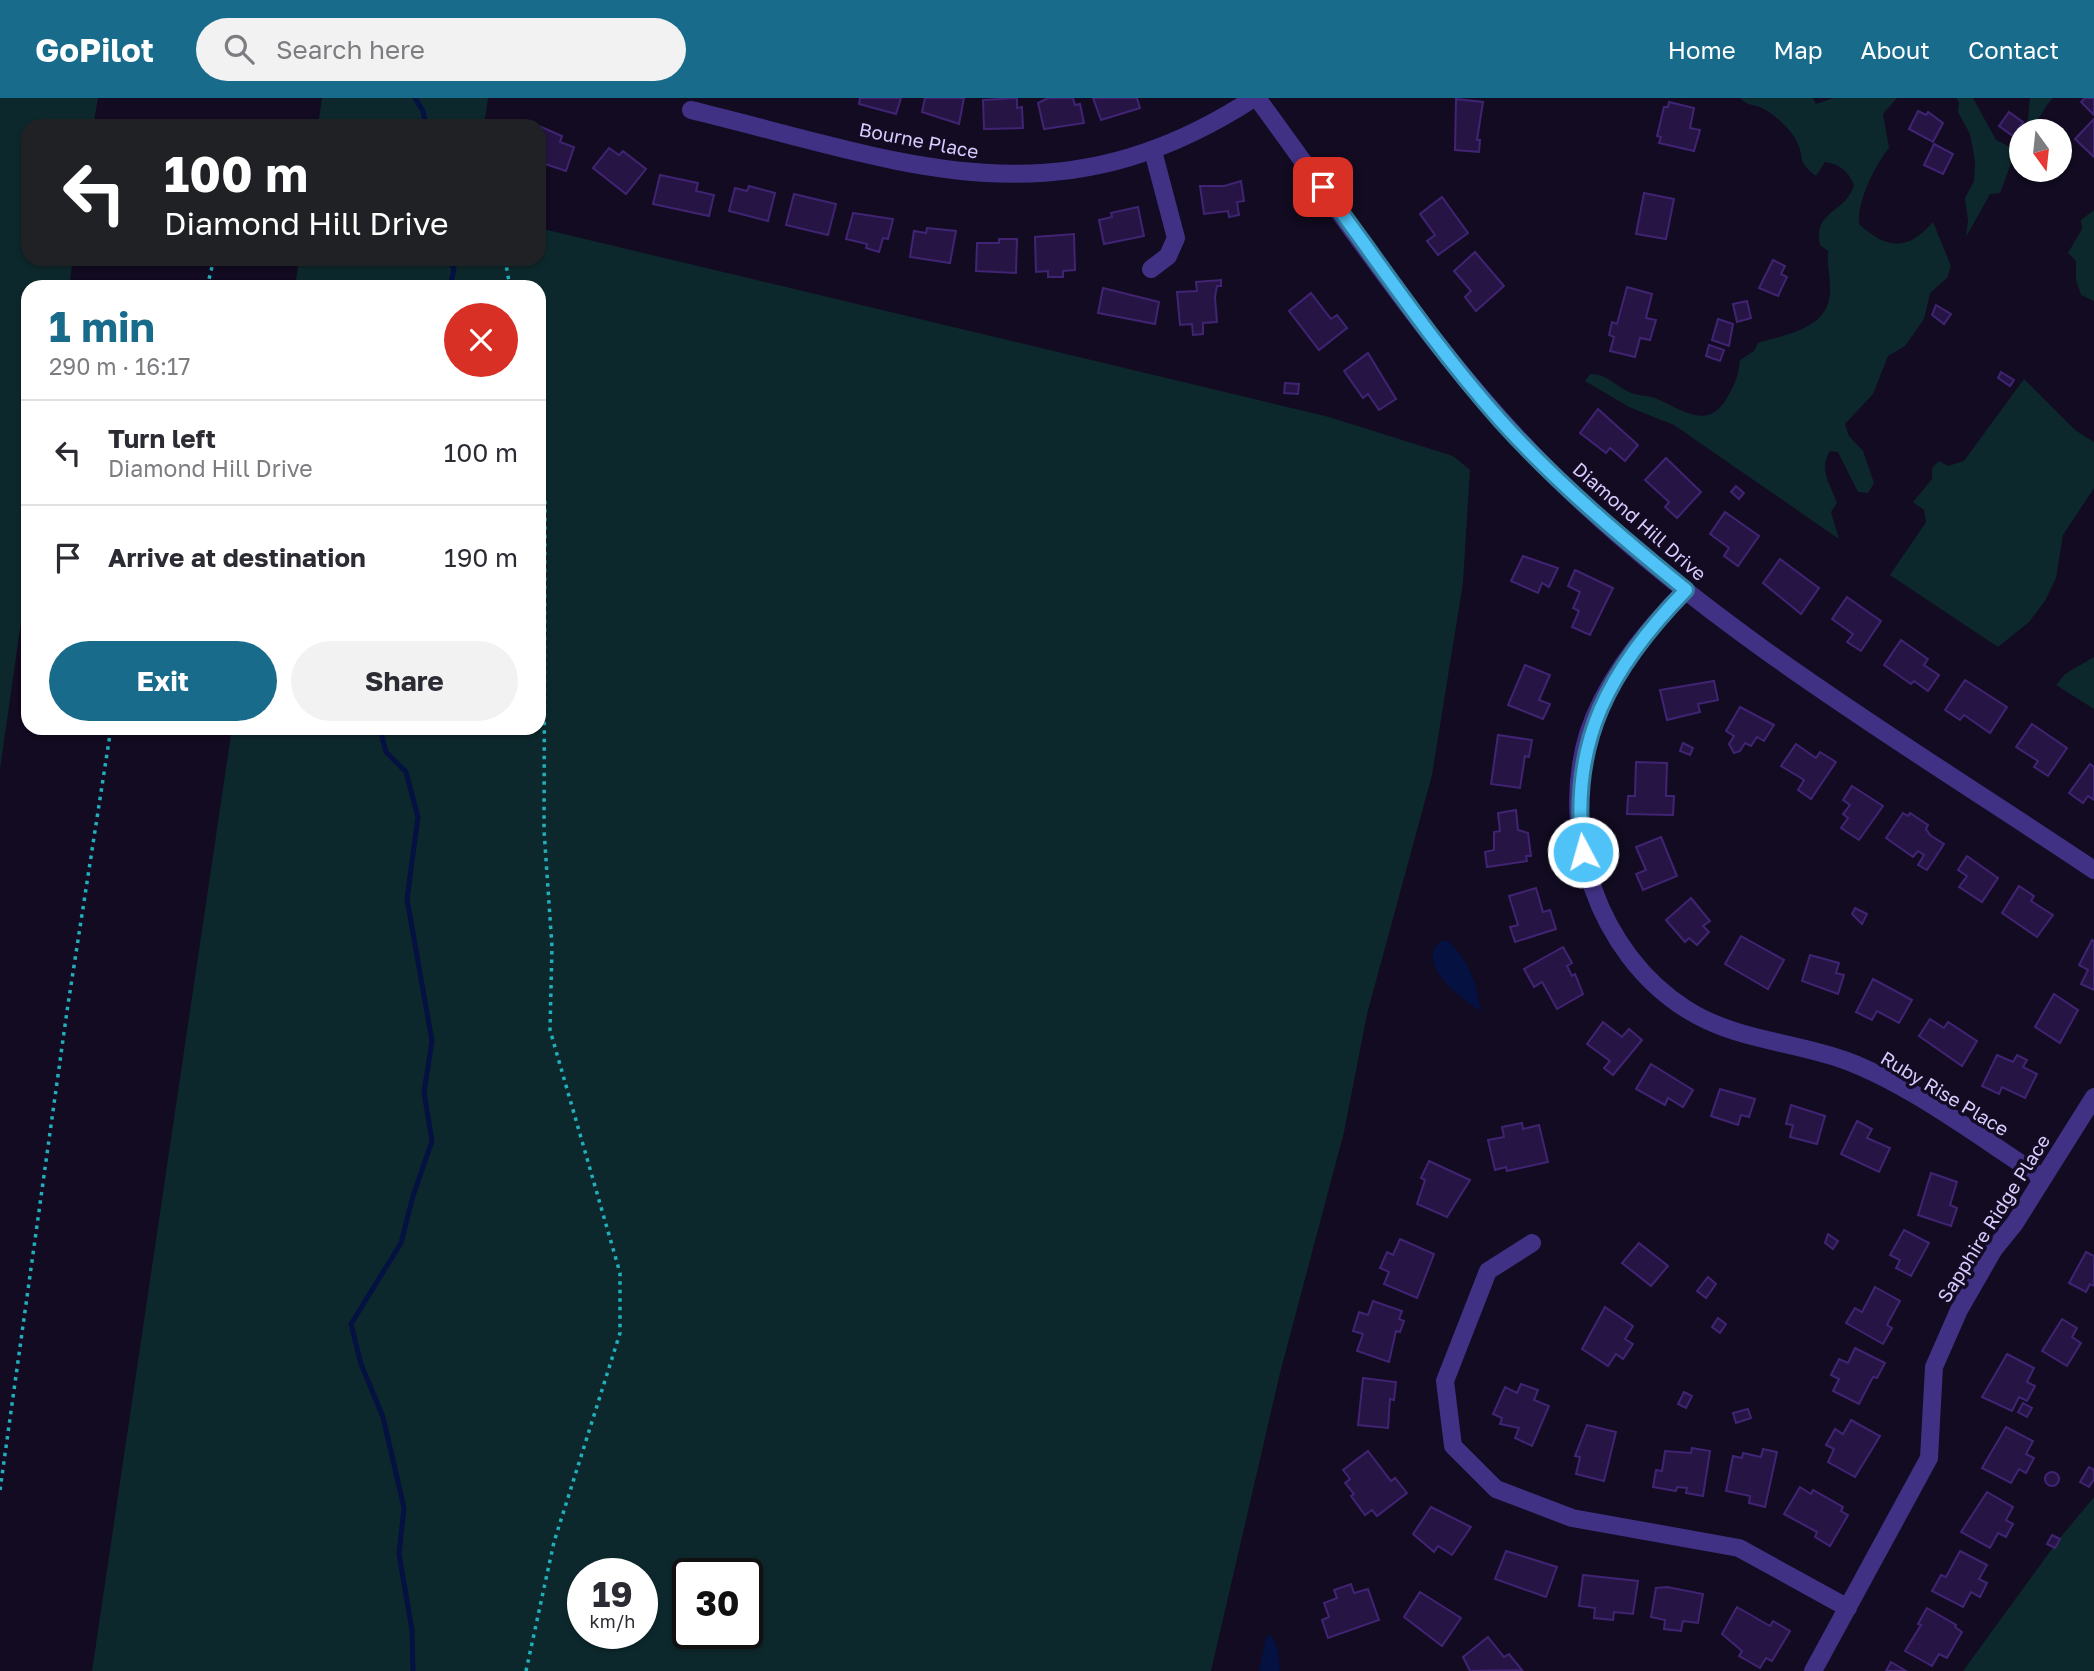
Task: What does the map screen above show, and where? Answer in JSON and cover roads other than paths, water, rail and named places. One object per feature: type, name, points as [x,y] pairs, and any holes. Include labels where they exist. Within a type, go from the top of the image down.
[{"type":"street","name":"Bourne Place","points":[[691,110],[901,162],[989,175],[1064,173],[1153,151],[1221,120],[1256,98]]},
{"type":"street","name":"Diamond Hill Drive","points":[[1256,98],[1455,366],[1502,422],[1606,524],[1686,590],[1769,652],[2094,870]]},
{"type":"street","points":[[1152,269],[1168,256],[1176,238],[1153,151]]},
{"type":"street","name":"Ruby Rise Place","points":[[1686,590],[1637,646],[1613,684],[1589,732],[1583,758],[1579,791],[1583,852],[1603,914],[1619,942],[1665,994],[1713,1024],[1748,1037],[1816,1051],[1885,1078],[2043,1178]]},
{"type":"street","name":"Sapphire Ridge Place","points":[[1813,1671],[1929,1458],[1934,1367],[1959,1310],[1994,1250],[2094,1097]]},
{"type":"street","points":[[1532,1243],[1488,1271],[1445,1381],[1453,1446],[1496,1489],[1572,1518],[1739,1549],[1847,1608]]},
{"type":"waterway","points":[[415,98],[425,119]]},
{"type":"waterway","points":[[452,266],[452,280]]},
{"type":"waterway","points":[[382,735],[386,752],[406,772],[418,817],[407,899],[432,1041],[424,1092],[432,1141],[413,1196],[401,1243],[351,1324],[361,1364],[383,1417],[404,1508],[399,1554],[412,1630],[413,1671]]}]
